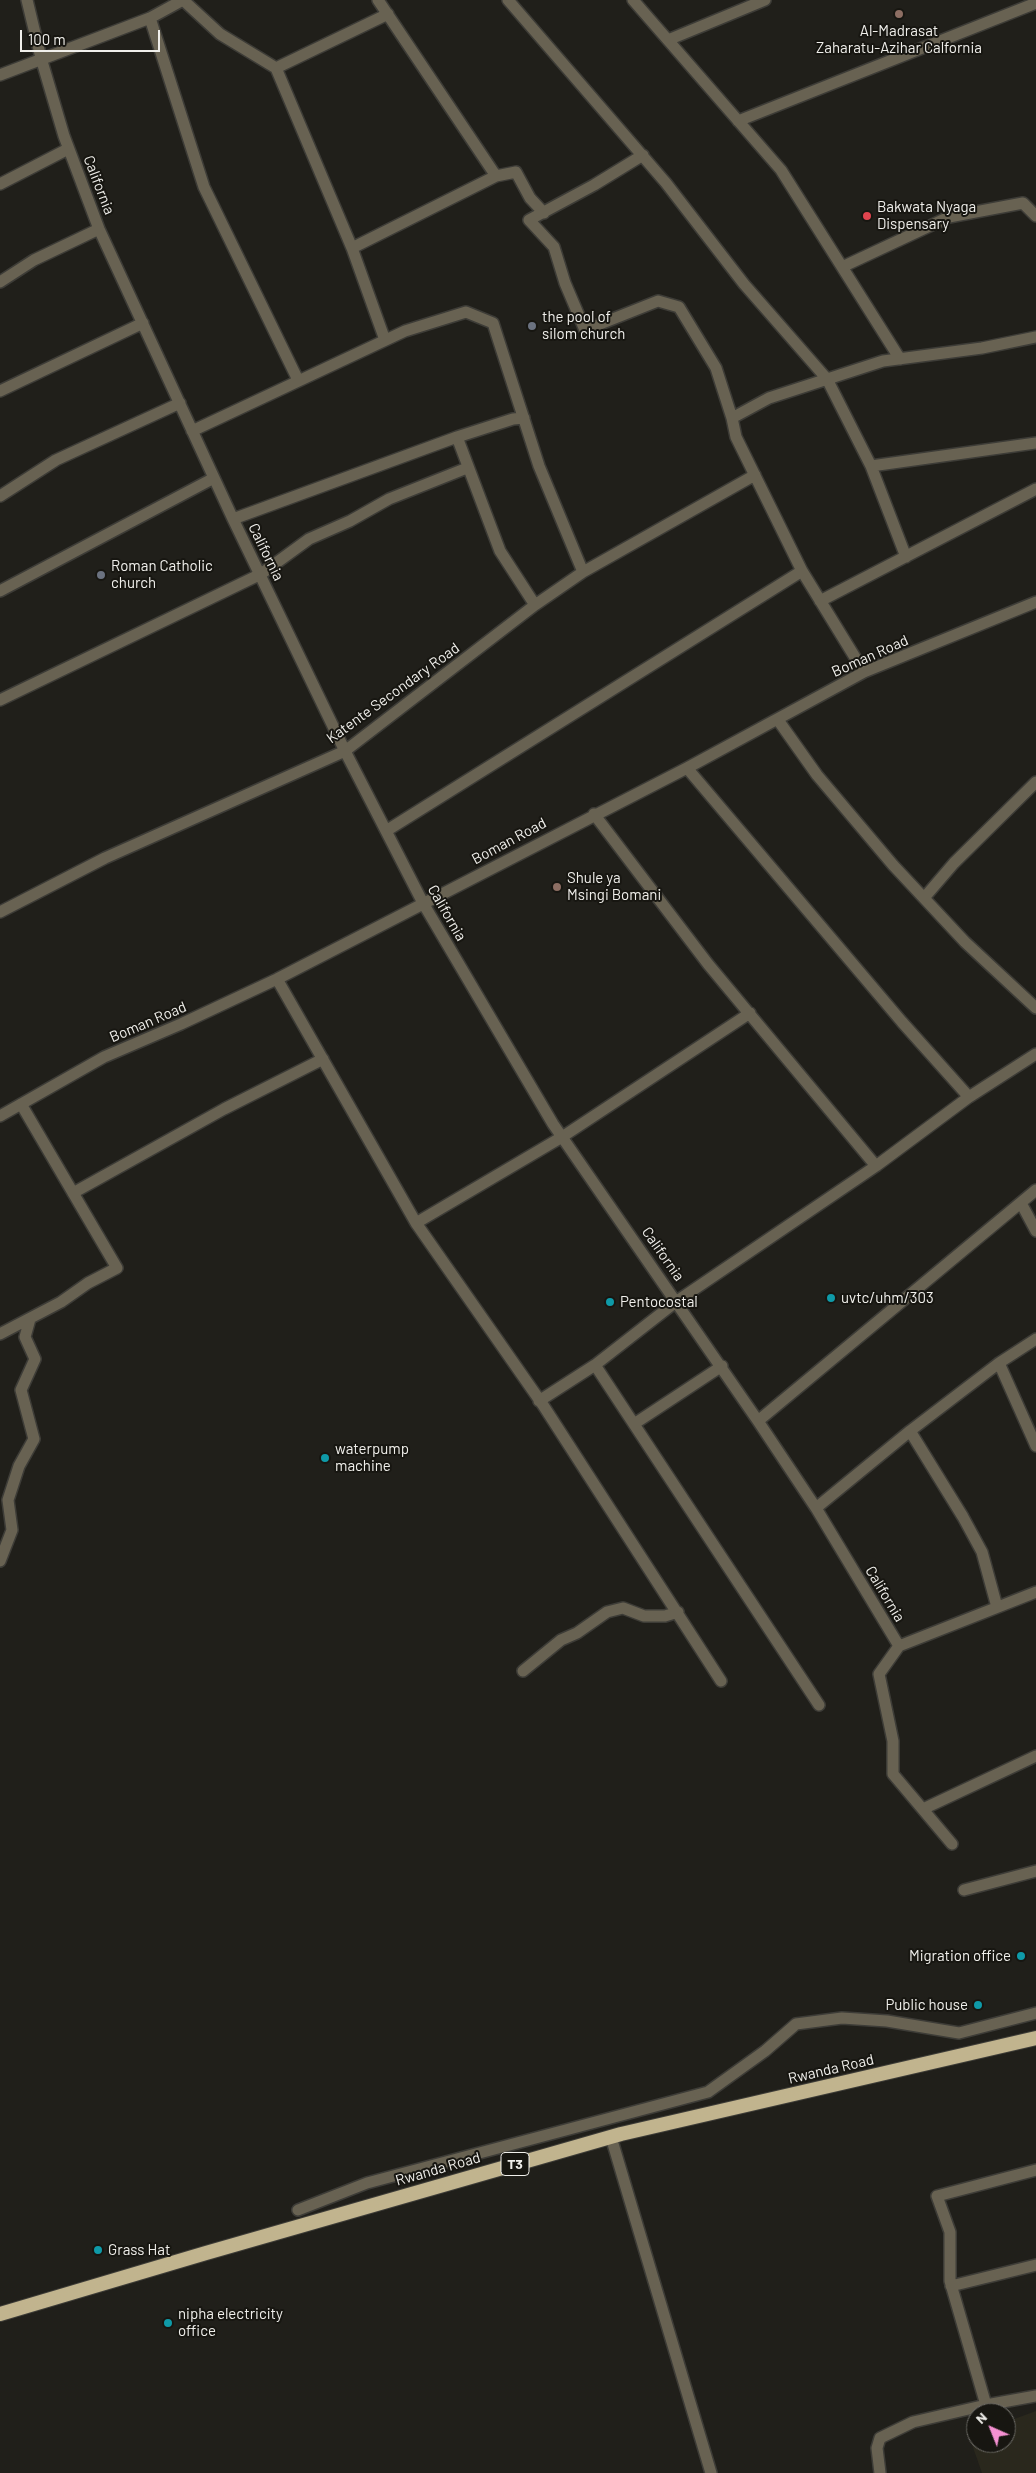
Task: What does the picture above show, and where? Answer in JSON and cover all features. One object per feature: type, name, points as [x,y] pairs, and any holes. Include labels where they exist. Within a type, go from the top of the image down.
[{"type":"highway","name":"Rwanda Road","points":[[0,2314],[611,2137],[1036,2038]]},
{"type":"street","name":"California","points":[[27,0],[41,58],[68,149],[100,228],[233,519],[345,751],[423,903],[562,1137],[722,1366],[816,1508],[899,1646],[1036,1592]]},
{"type":"street","points":[[0,75],[150,18],[183,0],[220,34],[276,68],[352,248],[385,340]]},
{"type":"street","points":[[378,0],[496,176]]},
{"type":"street","points":[[508,0],[642,155],[744,284],[827,379],[870,466],[906,557]]},
{"type":"street","points":[[633,0],[781,170],[900,358]]},
{"type":"street","points":[[668,40],[765,0]]},
{"type":"street","points":[[738,121],[1036,3]]},
{"type":"street","points":[[276,68],[388,14]]},
{"type":"street","points":[[150,18],[204,187],[298,380]]},
{"type":"street","points":[[0,184],[68,149]]},
{"type":"street","points":[[642,155],[529,220],[554,247],[565,283],[585,330],[658,301],[679,307],[716,368],[736,437],[756,474],[802,571],[864,672]]},
{"type":"street","points":[[352,248],[496,176],[516,172],[530,198],[544,213]]},
{"type":"street","points":[[842,267],[949,216],[1023,203],[1036,216]]},
{"type":"street","points":[[0,282],[34,260],[100,228]]},
{"type":"street","points":[[192,431],[405,331],[466,312],[492,323],[539,466],[583,572]]},
{"type":"street","points":[[0,391],[143,322]]},
{"type":"street","points":[[732,418],[769,398],[883,361],[982,348],[1036,337]]},
{"type":"street","points":[[0,496],[56,460],[180,403]]},
{"type":"street","points":[[233,519],[457,437],[513,419],[524,418]]},
{"type":"street","points":[[457,437],[467,468],[500,551],[535,605]]},
{"type":"street","points":[[870,466],[1036,443]]},
{"type":"street","points":[[0,700],[261,574],[309,539],[350,521],[389,499],[467,468]]},
{"type":"street","name":"Katente Secondary Road","points":[[0,912],[105,858],[345,751],[535,605],[583,572],[756,474]]},
{"type":"street","points":[[0,590],[214,478]]},
{"type":"street","points":[[820,601],[1036,489]]},
{"type":"street","points":[[386,831],[802,571]]},
{"type":"street","name":"Boman Road","points":[[0,1116],[104,1057],[181,1024],[277,979],[594,814],[687,768],[864,672],[1036,602]]},
{"type":"street","points":[[778,720],[817,775],[893,865],[965,942],[1036,1008]]},
{"type":"street","points":[[687,768],[902,1022],[969,1097]]},
{"type":"street","points":[[924,898],[954,863],[1036,782]]},
{"type":"street","points":[[594,814],[708,964],[876,1166]]},
{"type":"street","points":[[277,979],[416,1223],[539,1401],[678,1612],[721,1681]]},
{"type":"street","points":[[416,1223],[562,1137],[750,1013]]},
{"type":"street","points":[[539,1401],[595,1365],[677,1301],[876,1166],[969,1097],[1036,1054]]},
{"type":"street","points":[[73,1193],[224,1109],[323,1059]]},
{"type":"street","points":[[0,1334],[30,1319],[117,1268],[21,1104]]},
{"type":"street","points":[[758,1421],[1036,1190]]},
{"type":"street","points":[[1021,1203],[1036,1231]]},
{"type":"street","points":[[0,1561],[12,1530],[8,1500],[19,1466],[34,1439],[22,1390],[35,1359],[25,1337],[30,1319]]},
{"type":"street","points":[[816,1508],[910,1431],[999,1363],[1036,1340]]},
{"type":"street","points":[[999,1363],[1036,1446]]},
{"type":"street","points":[[595,1365],[820,1705]]},
{"type":"street","points":[[634,1424],[722,1366]]},
{"type":"street","points":[[910,1431],[963,1516],[982,1552],[997,1607]]},
{"type":"street","points":[[523,1671],[561,1640],[576,1633],[607,1612],[623,1608],[644,1616],[665,1616],[678,1612]]},
{"type":"street","points":[[899,1646],[880,1674],[893,1740],[893,1774],[952,1844]]},
{"type":"street","points":[[923,1809],[1036,1756]]},
{"type":"street","points":[[964,1890],[1036,1871]]},
{"type":"street","points":[[298,2210],[367,2183],[708,2092],[765,2051],[796,2024],[842,2018],[959,2032],[1036,2013]]},
{"type":"street","points":[[611,2137],[711,2473]]},
{"type":"street","points":[[985,2403],[951,2286],[950,2232],[937,2196],[1036,2170]]},
{"type":"street","points":[[951,2286],[1036,2265]]},
{"type":"street","points":[[997,2403],[1036,2396]]},
{"type":"street","points":[[880,2473],[877,2448],[880,2438],[913,2422],[966,2410]]},
{"type":"shaded area","points":[[1036,2411],[1036,2473],[982,2473],[975,2453],[1016,2453],[1016,2418]]},
{"type":"place","name":"Al-Madrasat Zaharatu-Azihar Calfornia","points":[[899,14]]},
{"type":"place","name":"Bakwata Nyaga Dispensary","points":[[867,216]]},
{"type":"place","name":"the pool of silom church","points":[[532,326]]},
{"type":"place","name":"Roman Catholic church","points":[[101,575]]},
{"type":"place","name":"Shule ya Msingi Bomani","points":[[557,887]]},
{"type":"place","name":"uvtc/uhm/303","points":[[831,1298]]},
{"type":"place","name":"Pentocostal","points":[[610,1302]]},
{"type":"place","name":"waterpump machine","points":[[325,1458]]},
{"type":"place","name":"Migration office","points":[[1021,1956]]},
{"type":"place","name":"Public house","points":[[978,2005]]},
{"type":"place","name":"Grass Hat","points":[[98,2250]]},
{"type":"place","name":"nipha electricity office","points":[[168,2323]]}]
